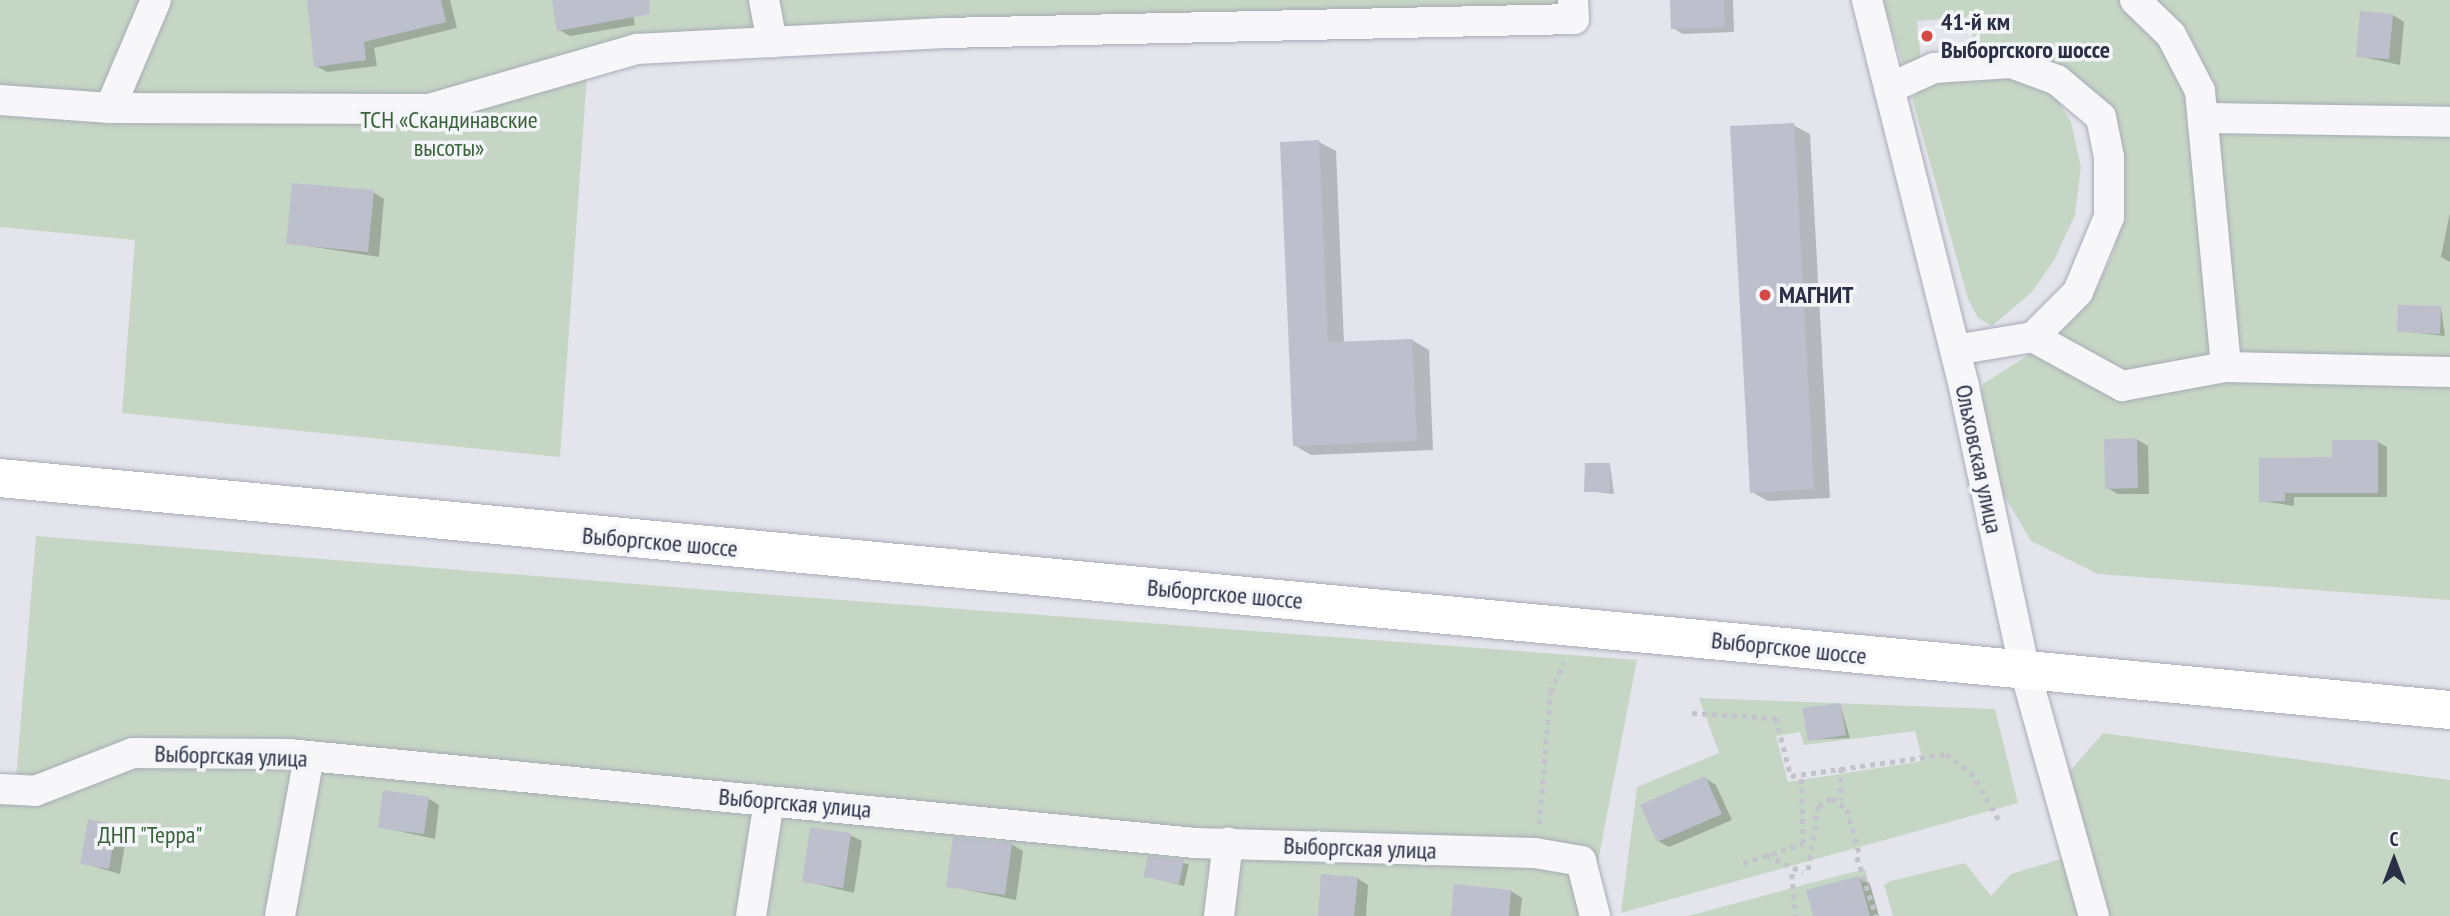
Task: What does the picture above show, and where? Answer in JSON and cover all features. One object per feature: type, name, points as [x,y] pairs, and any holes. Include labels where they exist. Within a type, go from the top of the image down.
[{"type":"main road","name":"Выборгское шоссе","points":[[0,478],[2450,710]]},
{"type":"street","points":[[110,108],[156,0]]},
{"type":"street","points":[[764,0],[772,42]]},
{"type":"street","points":[[0,100],[110,108],[429,109],[637,49],[772,42],[1574,19],[1573,0]]},
{"type":"street","name":"Ольховская улица","points":[[1867,0],[1955,350],[2025,671],[2094,916]]},
{"type":"street","points":[[2134,0],[2171,35],[2196,76],[2207,118],[2227,367]]},
{"type":"street","points":[[1890,88],[1934,68],[2011,63],[2057,80],[2101,117],[2109,157],[2109,217],[2078,292],[2033,337],[1955,350]]},
{"type":"street","points":[[2207,118],[2450,122]]},
{"type":"street","points":[[2033,337],[2122,386],[2227,367],[2450,372]]},
{"type":"street","name":"Выборгская улица","points":[[0,789],[34,791],[133,753],[309,757],[1228,843],[1535,853],[1581,861],[1595,916]]},
{"type":"street","points":[[280,916],[309,757]]},
{"type":"street","points":[[751,916],[769,801]]},
{"type":"street","points":[[1219,916],[1228,843]]},
{"type":"path","points":[[1535,853],[1549,692],[1567,657]]},
{"type":"path","points":[[1692,713],[1776,718],[1791,776],[1946,754],[1971,772],[1999,820]]},
{"type":"path","points":[[1841,768],[1841,800],[1876,916]]},
{"type":"path","points":[[1742,863],[1802,845],[1801,775]]},
{"type":"path","points":[[1766,855],[1805,871],[1818,806],[1841,800]]},
{"type":"path","points":[[1792,874],[1796,916]]},
{"type":"green space","name":"ТСН «Скандинавские высоты»","points":[[0,0],[1573,0],[1574,19],[588,61],[560,457],[122,413],[135,240],[0,227]]},
{"type":"green space","points":[[1882,0],[2450,0],[2450,600],[2098,574],[2031,541],[1997,483],[1979,407],[1983,384],[2058,336],[2091,299],[2112,256],[2122,216],[2110,115],[1979,60],[1968,17],[1917,21],[1922,68],[1904,68]]},
{"type":"green space","points":[[2007,69],[2048,84],[2071,122],[2081,167],[2075,215],[2054,260],[2032,292],[1992,326],[1978,318],[1968,299],[1912,98],[1931,78]]},
{"type":"green space","name":"ДНП \"Терра\"","points":[[36,536],[1637,660],[1592,892],[1595,916],[0,916],[0,784],[16,778]]},
{"type":"green space","points":[[1699,698],[1995,709],[2018,803],[1621,913],[1637,787],[1719,753]],"holes":[[[1915,731],[1923,761],[1788,782],[1776,736],[1800,732],[1804,745]]]},
{"type":"green space","points":[[2103,733],[2450,780],[2450,916],[1893,916],[1884,885],[1891,881],[1965,863],[1991,896],[2011,874],[2074,855],[2056,787]]},
{"type":"green space","points":[[1865,869],[1879,916],[1688,916],[1803,885]]},
{"type":"building","points":[[307,0],[441,0],[446,22],[364,42],[366,60],[314,67]]},
{"type":"building","points":[[552,0],[649,0],[650,14],[557,31]]},
{"type":"building","points":[[1670,0],[1724,0],[1725,27],[1671,29]]},
{"type":"building","points":[[2360,11],[2393,14],[2389,59],[2356,57]]},
{"type":"building","points":[[1794,123],[1814,489],[1750,493],[1730,126]]},
{"type":"building","points":[[1319,140],[1328,342],[1412,339],[1417,441],[1293,446],[1280,142]]},
{"type":"building","points":[[292,183],[374,190],[368,252],[286,244]]},
{"type":"building","points":[[2398,305],[2441,306],[2440,334],[2397,332]]},
{"type":"building","points":[[2137,438],[2138,488],[2105,489],[2104,439]]},
{"type":"building","points":[[2332,440],[2378,440],[2378,493],[2285,493],[2285,501],[2259,502],[2259,458],[2332,457]]},
{"type":"building","points":[[1585,463],[1610,463],[1610,492],[1584,492]]},
{"type":"building","points":[[1840,703],[1846,735],[1808,741],[1802,708]]},
{"type":"building","points":[[1705,776],[1722,814],[1657,842],[1640,805]]},
{"type":"building","points":[[383,790],[429,797],[424,834],[378,828]]},
{"type":"building","points":[[88,819],[116,824],[109,869],[80,864]]},
{"type":"building","points":[[810,827],[851,833],[843,888],[802,882]]},
{"type":"building","points":[[953,837],[1012,843],[1005,895],[946,887]]},
{"type":"building","points":[[1148,856],[1184,860],[1179,884],[1143,877]]},
{"type":"building","points":[[1321,874],[1358,877],[1354,916],[1318,916]]},
{"type":"building","points":[[1859,876],[1870,916],[1813,916],[1806,890]]},
{"type":"building","points":[[1454,884],[1511,890],[1509,916],[1451,916]]},
{"type":"place","name":"41-й км Выборгского шоссе","points":[[1927,36]]},
{"type":"place","name":"МАГНИТ","points":[[1765,295]]}]
